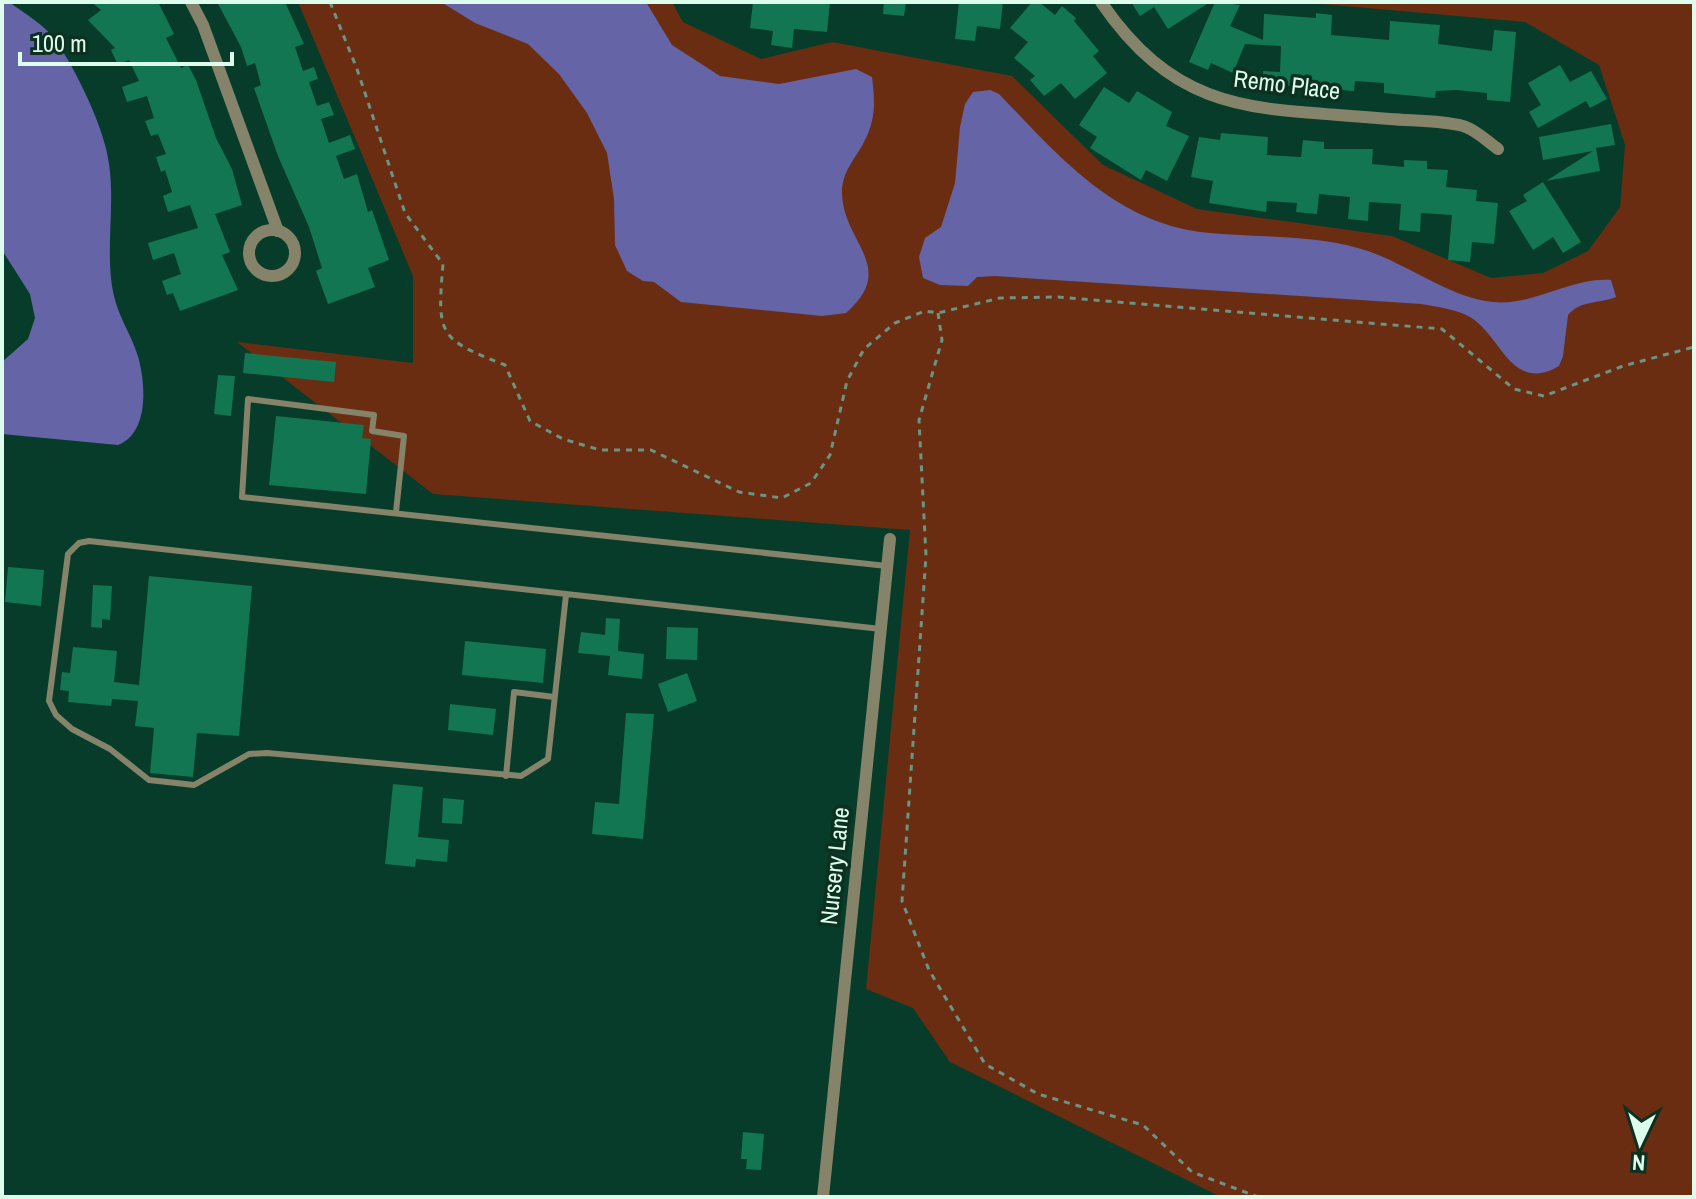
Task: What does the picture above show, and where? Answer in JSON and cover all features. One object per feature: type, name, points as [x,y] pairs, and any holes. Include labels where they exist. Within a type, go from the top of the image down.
[{"type":"street","points":[[191,2],[203,25],[278,231]]},
{"type":"street","name":"Remo Place","points":[[1101,2],[1127,39],[1162,71],[1201,93],[1245,105],[1465,126],[1498,149]]},
{"type":"street","name":"Nursery Lane","points":[[823,1197],[890,539]]},
{"type":"lane","points":[[396,512],[404,436],[372,431],[374,415],[248,399],[242,497],[887,566]]},
{"type":"lane","points":[[566,595],[548,759],[521,776],[267,753],[249,754],[194,785],[149,780],[110,749],[72,729],[56,715],[49,701],[68,554],[79,543],[89,541],[881,629]]},
{"type":"lane","points":[[506,776],[514,692],[554,697]]},
{"type":"path","points":[[330,2],[357,69],[405,213],[443,264],[439,312],[447,337],[466,350],[505,365],[530,421],[563,439],[600,450],[651,450],[739,492],[782,498],[811,483],[830,455],[847,381],[864,349],[895,323],[925,311],[938,313],[1000,298],[1058,297],[1442,329],[1514,389],[1544,396],[1623,366],[1694,347]]},
{"type":"path","points":[[938,313],[942,340],[919,420],[926,556],[902,901],[929,970],[985,1064],[1038,1094],[1143,1125],[1192,1172],[1258,1197]]},
{"type":"shaded area","points":[[2,2],[9,2],[28,15],[56,41],[88,100],[102,134],[111,179],[112,286],[117,307],[136,350],[143,383],[140,420],[128,439],[118,445],[2,434],[2,362],[28,339],[35,318],[30,294],[2,250]]},
{"type":"shaded area","points":[[298,2],[672,2],[683,22],[761,59],[832,42],[1012,76],[1103,165],[1197,209],[1392,236],[1491,278],[1543,273],[1588,251],[1620,207],[1625,145],[1599,65],[1525,22],[1299,2],[1694,2],[1694,1197],[1221,1197],[950,1062],[913,1008],[866,989],[910,530],[433,494],[237,342],[413,363],[413,276]]},
{"type":"shaded area","points":[[441,2],[646,2],[672,45],[720,76],[779,84],[856,69],[872,77],[874,102],[871,126],[847,172],[842,192],[844,210],[868,268],[868,282],[861,297],[846,313],[822,316],[681,302],[654,282],[643,281],[627,271],[615,245],[614,199],[607,153],[587,113],[559,74],[528,44],[475,23]]},
{"type":"shaded area","points":[[990,90],[999,94],[1088,181],[1140,214],[1168,225],[1200,232],[1300,238],[1358,248],[1459,294],[1493,302],[1523,300],[1596,280],[1611,280],[1616,297],[1573,310],[1568,315],[1559,366],[1543,373],[1529,373],[1508,359],[1470,317],[1453,310],[1421,304],[995,276],[977,277],[968,286],[940,285],[923,278],[919,257],[925,238],[941,227],[955,183],[965,104],[973,92]]},
{"type":"building","points":[[91,2],[158,2],[174,34],[166,38],[181,68],[188,65],[196,80],[216,138],[232,169],[242,205],[215,214],[230,252],[222,255],[238,290],[180,311],[173,293],[167,295],[162,281],[181,274],[174,253],[153,260],[148,243],[198,228],[190,205],[168,212],[163,196],[172,192],[165,170],[161,172],[156,157],[166,154],[158,134],[151,136],[145,121],[154,118],[147,96],[127,102],[122,87],[139,81],[129,60],[118,65],[111,50],[115,48],[88,20],[101,10]]},
{"type":"building","points":[[217,2],[285,2],[304,44],[295,47],[303,71],[314,67],[318,79],[309,82],[317,106],[329,102],[334,115],[321,119],[329,143],[350,135],[355,149],[336,156],[344,179],[357,174],[368,212],[372,210],[389,260],[368,268],[375,287],[328,304],[316,271],[322,268],[309,227],[278,156],[254,88],[261,85],[255,63],[247,66],[241,47]]},
{"type":"building","points":[[753,2],[830,2],[827,32],[794,29],[792,48],[771,45],[773,31],[750,28]]},
{"type":"building","points":[[884,2],[906,2],[904,16],[883,14]]},
{"type":"building","points":[[959,2],[1003,2],[1000,29],[977,26],[975,41],[955,39]]},
{"type":"building","points":[[1032,2],[1039,2],[1055,15],[1062,6],[1076,18],[1074,21],[1099,51],[1093,56],[1107,73],[1075,99],[1061,83],[1044,96],[1030,80],[1035,76],[1014,58],[1028,42],[1010,28]]},
{"type":"building","points":[[1131,2],[1210,2],[1168,29],[1154,7],[1140,16]]},
{"type":"building","points":[[1215,2],[1240,5],[1230,26],[1263,40],[1264,14],[1316,18],[1316,13],[1332,15],[1331,35],[1389,40],[1390,21],[1440,25],[1438,44],[1492,51],[1494,30],[1516,32],[1510,102],[1487,100],[1487,93],[1457,90],[1436,91],[1435,98],[1384,93],[1384,83],[1355,81],[1354,91],[1262,84],[1263,71],[1280,72],[1281,46],[1245,44],[1233,73],[1211,63],[1208,70],[1189,62]]},
{"type":"building","points":[[1560,65],[1570,82],[1591,71],[1607,99],[1590,108],[1586,101],[1538,128],[1529,112],[1541,105],[1528,83]]},
{"type":"building","points":[[1104,87],[1129,103],[1137,91],[1172,112],[1166,126],[1189,136],[1167,181],[1146,170],[1141,180],[1090,148],[1097,137],[1079,125]]},
{"type":"building","points":[[1611,124],[1615,145],[1596,148],[1600,171],[1546,181],[1593,151],[1543,160],[1539,137]]},
{"type":"building","points":[[1221,133],[1268,137],[1267,155],[1301,157],[1303,140],[1324,142],[1324,149],[1373,149],[1372,164],[1404,167],[1404,160],[1427,161],[1427,169],[1448,170],[1446,187],[1477,190],[1476,201],[1498,203],[1494,244],[1472,242],[1470,262],[1448,260],[1452,215],[1421,213],[1420,232],[1399,230],[1401,204],[1369,202],[1368,221],[1348,219],[1350,197],[1319,194],[1317,214],[1296,212],[1297,203],[1267,201],[1266,212],[1209,203],[1213,181],[1191,177],[1199,137],[1220,140]]},
{"type":"building","points":[[1543,182],[1581,242],[1563,253],[1553,237],[1533,250],[1509,211],[1527,201],[1523,195]]},
{"type":"building","points":[[245,353],[336,362],[334,382],[243,373]]},
{"type":"building","points":[[218,375],[235,376],[231,416],[214,414]]},
{"type":"building","points":[[276,416],[364,425],[362,438],[371,439],[366,494],[269,485]]},
{"type":"building","points":[[8,567],[44,570],[41,606],[5,602]]},
{"type":"building","points":[[149,576],[252,586],[239,736],[197,733],[193,777],[150,773],[154,728],[135,726],[138,701],[112,699],[111,706],[68,702],[69,691],[60,690],[62,672],[70,673],[73,647],[117,651],[114,682],[139,685]]},
{"type":"building","points":[[93,585],[112,586],[110,620],[102,619],[102,628],[91,627]]},
{"type":"building","points":[[606,618],[620,619],[618,651],[644,654],[642,679],[608,675],[610,656],[578,653],[581,632],[605,635]]},
{"type":"building","points":[[667,627],[698,628],[697,660],[666,659]]},
{"type":"building","points":[[465,641],[546,649],[543,683],[462,675]]},
{"type":"building","points":[[687,673],[697,701],[668,712],[658,684]]},
{"type":"building","points":[[450,704],[496,709],[493,735],[448,730]]},
{"type":"building","points":[[626,713],[654,714],[643,839],[592,834],[595,802],[619,804]]},
{"type":"building","points":[[393,784],[423,787],[418,837],[449,840],[447,862],[416,859],[415,867],[385,864]]},
{"type":"building","points":[[443,798],[464,800],[462,824],[442,823]]},
{"type":"building","points":[[743,1132],[764,1134],[761,1170],[746,1169],[747,1159],[741,1159]]}]
